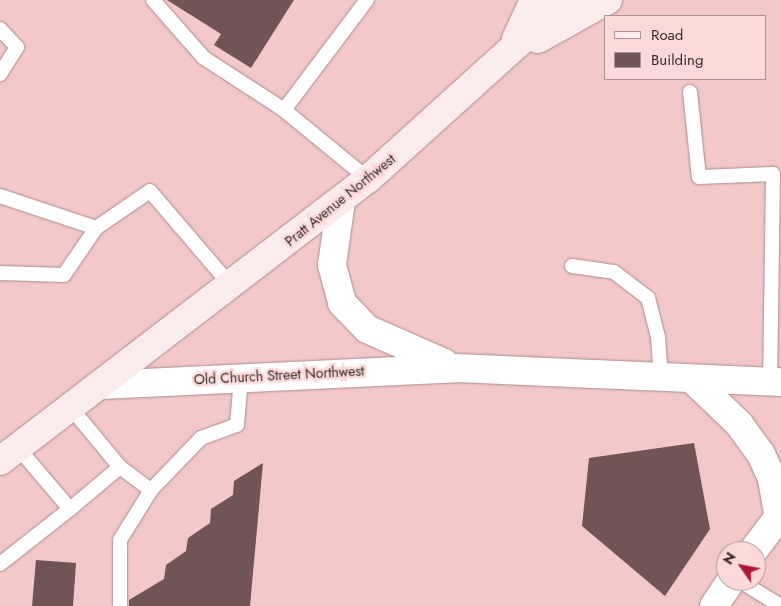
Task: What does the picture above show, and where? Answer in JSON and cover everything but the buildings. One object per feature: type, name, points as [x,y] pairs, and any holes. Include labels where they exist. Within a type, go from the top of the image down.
[{"type":"main road","points":[[508,55],[534,0]]},
{"type":"main road","name":"Pratt Avenue Northwest","points":[[9,454],[368,180],[508,55],[566,0]]},
{"type":"main road","points":[[508,55],[608,0]]},
{"type":"street","name":"Old Church Street Northwest","points":[[341,201],[332,265],[342,303],[380,336],[457,368]]},
{"type":"street","name":"Old Church Street Northwest","points":[[101,385],[457,368],[661,379],[776,382]]},
{"type":"street","points":[[694,380],[739,424],[761,454],[772,479],[780,516],[761,541]]},
{"type":"street","points":[[714,606],[724,591]]},
{"type":"lane","points":[[153,0],[204,58],[284,110],[368,180]]},
{"type":"lane","points":[[284,110],[367,0]]},
{"type":"lane","points":[[0,29],[17,47],[0,74]]},
{"type":"lane","points":[[690,92],[699,177],[773,174],[776,382]]},
{"type":"lane","points":[[0,273],[64,275],[96,228],[150,191],[231,286]]},
{"type":"lane","points":[[0,196],[96,228]]},
{"type":"lane","points":[[572,266],[614,272],[648,298],[658,337],[661,379]]},
{"type":"lane","points":[[120,606],[120,540],[151,490],[201,438],[237,425],[241,377]]},
{"type":"lane","points":[[71,408],[120,467],[151,490]]},
{"type":"lane","points":[[9,454],[70,509]]},
{"type":"lane","points":[[0,564],[120,467]]},
{"type":"lane","points":[[756,591],[781,606]]},
{"type":"shaded area","points":[[0,0],[781,0],[781,606],[0,606]]}]
